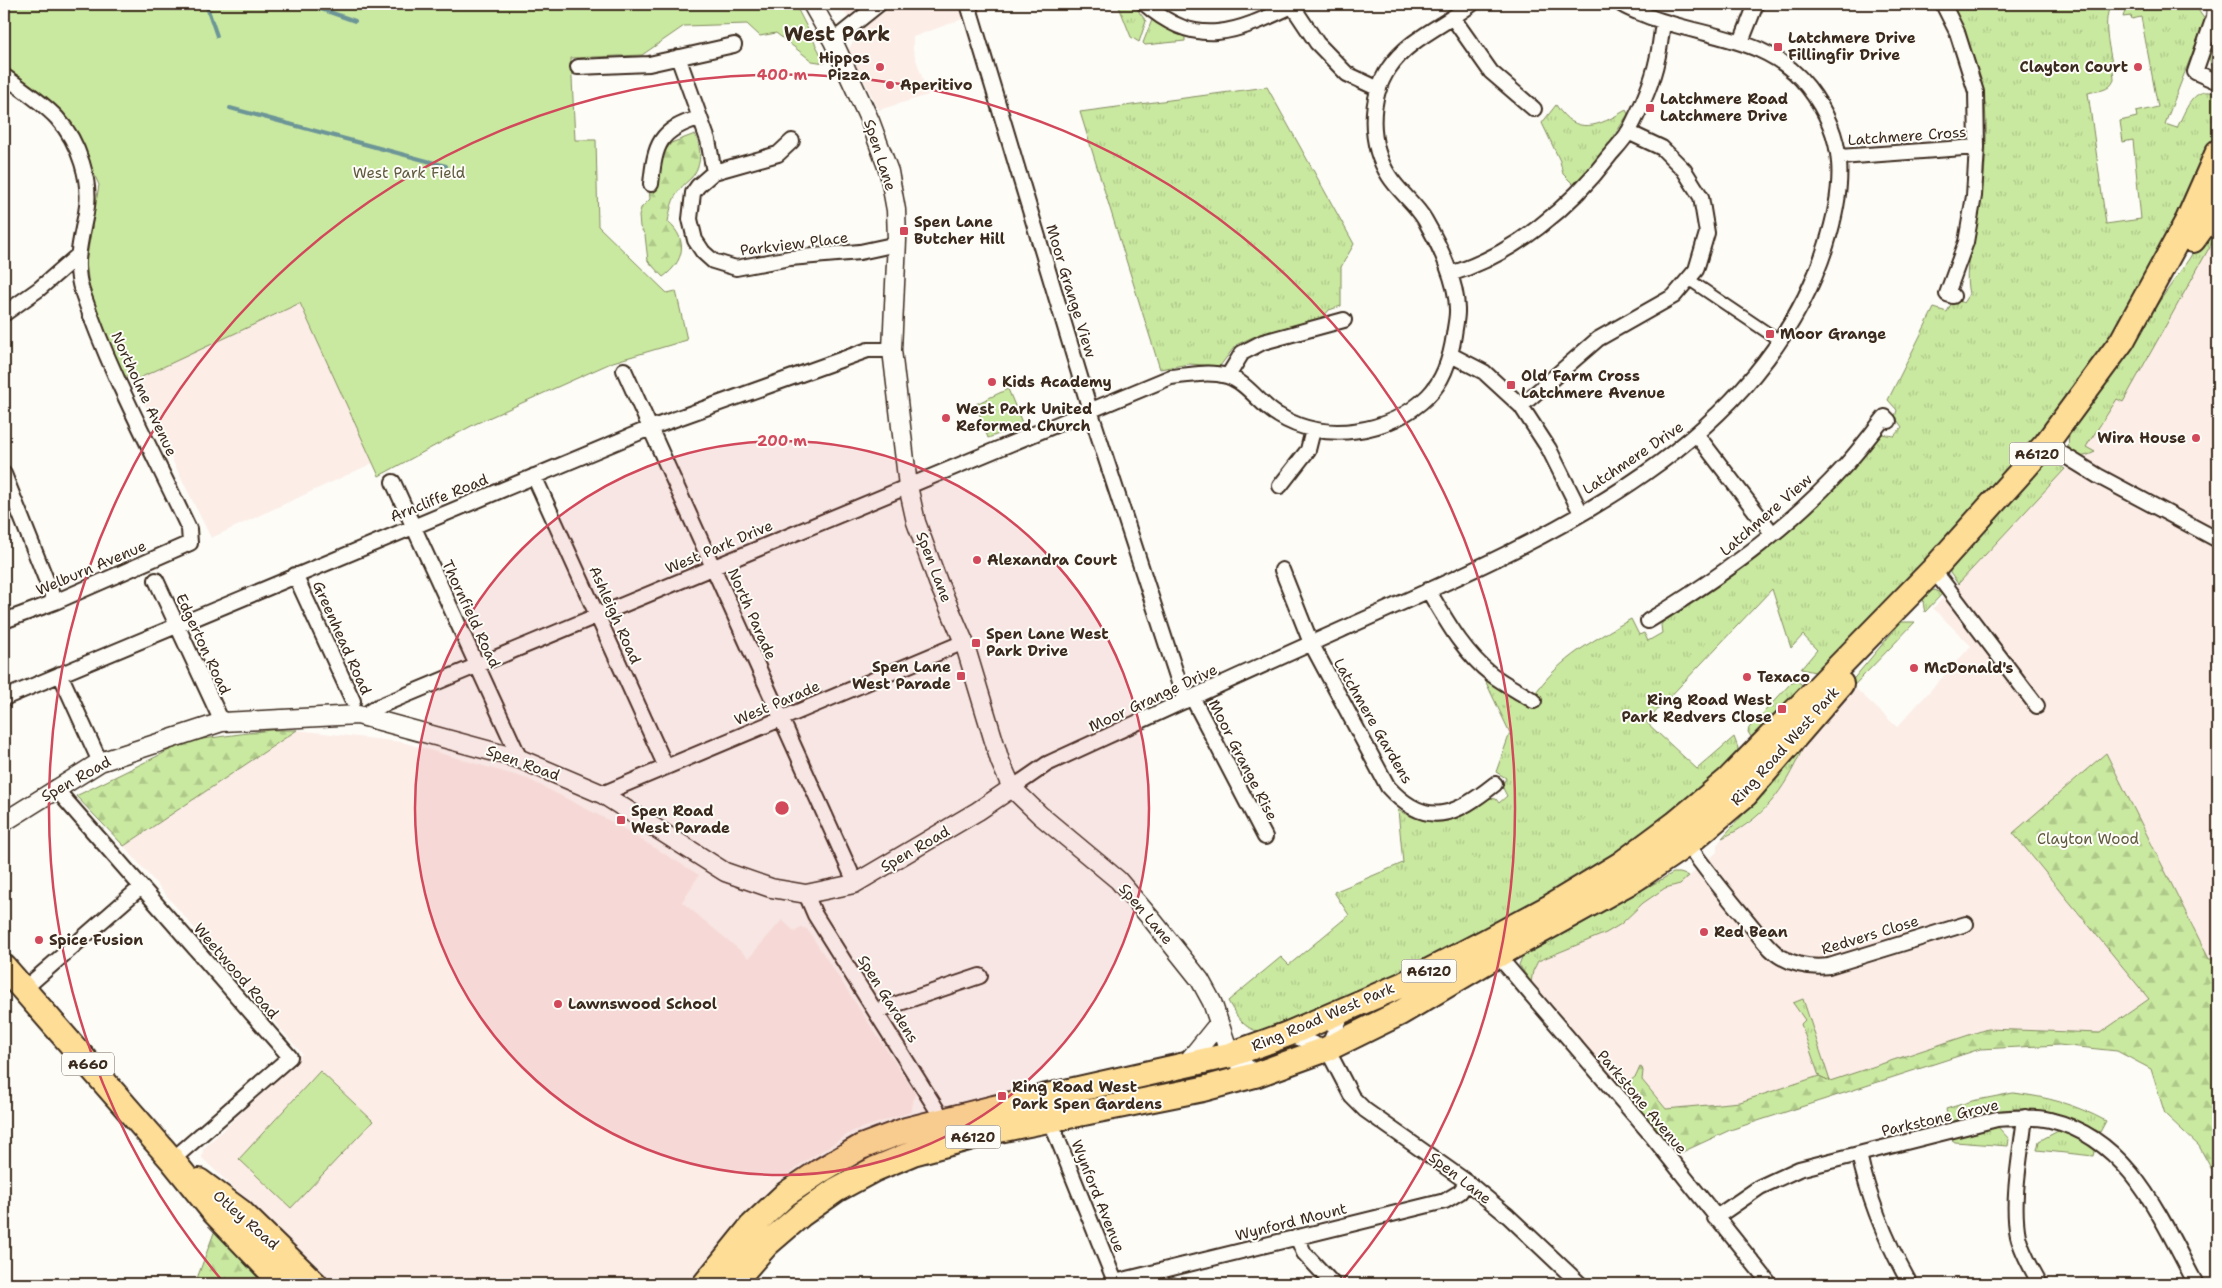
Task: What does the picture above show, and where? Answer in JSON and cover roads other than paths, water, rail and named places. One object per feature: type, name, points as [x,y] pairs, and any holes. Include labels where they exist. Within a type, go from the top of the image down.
[{"type":"highway","name":"Ring Road West Park","points":[[705,1284],[751,1227],[786,1194],[861,1147],[906,1130],[1230,1055],[1288,1034],[1491,949],[1635,879],[1681,834],[1746,794],[1842,683],[1902,601],[1932,571],[2046,444],[2122,341],[2151,291],[2188,220],[2216,159]]},
{"type":"highway","name":"Ring Road West Park","points":[[2151,291],[2201,229],[2218,197]]},
{"type":"highway","name":"Ring Road West Park","points":[[732,1284],[766,1246],[802,1214],[836,1190],[875,1169],[913,1153],[999,1130],[1213,1086],[1255,1075],[1327,1049],[1400,1013],[1491,949]]},
{"type":"highway","name":"Otley Road","points":[[4,967],[172,1160],[214,1212],[283,1284]]},
{"type":"highway","name":"Otley Road","points":[[172,1160],[241,1212],[316,1284]]},
{"type":"street","name":"Spen Lane","points":[[812,4],[833,41],[870,121],[889,172],[896,210],[897,244],[892,350],[908,486],[916,522],[938,582],[964,642],[1000,761],[1012,788],[1040,815],[1118,880],[1200,980],[1212,1002],[1230,1055]]},
{"type":"street","points":[[833,41],[879,4]]},
{"type":"street","name":"Moor Grange View","points":[[968,4],[1090,410],[1189,699]]},
{"type":"street","points":[[1145,4],[1168,21],[1188,29],[1206,33],[1241,29],[1291,5],[1317,43],[1348,74],[1379,89]]},
{"type":"street","points":[[1344,320],[1263,342],[1242,353],[1228,376],[1246,388],[1278,415],[1313,430],[1345,432],[1372,428],[1398,418],[1428,396],[1442,375],[1451,355],[1457,310],[1450,274],[1425,218],[1388,175],[1377,147],[1374,107],[1388,68],[1405,49],[1472,4]]},
{"type":"street","name":"Latchmere Drive","points":[[1311,643],[1533,540],[1581,513],[1659,464],[1697,435],[1733,400],[1780,341],[1802,304],[1823,253],[1837,210],[1840,185],[1840,157],[1830,124],[1804,82],[1794,70],[1774,55],[1741,42],[1663,23],[1621,4]]},
{"type":"street","points":[[1741,42],[1756,4]]},
{"type":"street","points":[[1943,4],[1957,32],[1976,92],[1977,147],[1974,196],[1966,242],[1947,294],[1953,296]]},
{"type":"street","points":[[2216,4],[2214,17],[2195,72],[2218,82]]},
{"type":"street","points":[[1453,18],[1491,72],[1534,109]]},
{"type":"street","points":[[1450,274],[1474,267],[1526,235],[1567,202],[1600,169],[1628,132],[1657,61],[1663,23]]},
{"type":"street","points":[[578,67],[649,64],[734,45]]},
{"type":"street","points":[[678,57],[708,140],[714,172]]},
{"type":"street","name":"Northolme Avenue","points":[[4,76],[58,119],[82,163],[88,194],[76,256],[81,289],[109,364],[189,529],[190,543]]},
{"type":"street","points":[[651,184],[654,158],[660,141],[679,124],[699,118]]},
{"type":"street","points":[[1521,406],[1598,339],[1674,296],[1696,270],[1707,233],[1701,197],[1684,170],[1662,148],[1628,132]]},
{"type":"street","name":"Parkview Place","points":[[792,141],[778,154],[714,172],[704,179],[693,193],[690,219],[695,240],[702,252],[713,261],[726,267],[736,268],[790,258],[860,252],[897,244]]},
{"type":"street","name":"Latchmere Cross","points":[[1840,157],[1977,147]]},
{"type":"street","points":[[4,314],[39,289],[76,256]]},
{"type":"street","points":[[1688,279],[1780,341]]},
{"type":"street","name":"Arncliffe Road","points":[[4,698],[650,428],[868,350],[892,350]]},
{"type":"street","points":[[1451,355],[1484,372],[1521,406],[1549,449],[1581,513]]},
{"type":"street","name":"North Parade","points":[[624,370],[851,872]]},
{"type":"street","name":"West Park Drive","points":[[358,711],[375,708],[1170,377],[1201,374],[1228,376]]},
{"type":"street","name":"Latchmere View","points":[[1648,621],[1699,590],[1800,511],[1843,468],[1885,417],[1888,421]]},
{"type":"street","points":[[1280,486],[1308,450],[1313,430]]},
{"type":"street","points":[[1697,435],[1772,533]]},
{"type":"street","points":[[2046,444],[2098,476],[2218,540]]},
{"type":"street","points":[[4,474],[55,602]]},
{"type":"street","name":"Ashleigh Road","points":[[534,476],[666,768]]},
{"type":"street","name":"Thornfield Road","points":[[393,482],[520,759]]},
{"type":"street","name":"Welburn Avenue","points":[[4,621],[55,602],[190,543]]},
{"type":"street","name":"Latchmere Gardens","points":[[1282,570],[1311,643],[1388,787],[1402,802],[1419,811],[1437,814],[1455,811],[1474,801],[1495,784]]},
{"type":"street","points":[[1932,571],[1942,581],[2038,706]]},
{"type":"street","name":"Greenhead Road","points":[[295,575],[358,711]]},
{"type":"street","name":"Edgerton Road","points":[[156,580],[175,625],[222,722]]},
{"type":"street","points":[[1428,590],[1455,636],[1470,654],[1490,673],[1534,701]]},
{"type":"street","name":"West Parade","points":[[602,794],[964,642]]},
{"type":"street","name":"Moor Grange Drive","points":[[1012,788],[1047,764],[1311,643]]},
{"type":"street","points":[[60,674],[100,762]]},
{"type":"street","name":"Moor Grange Rise","points":[[1189,699],[1265,837]]},
{"type":"street","name":"Spen Road","points":[[4,822],[55,788],[100,762],[222,722],[358,711],[520,759],[602,794],[725,872],[770,888],[806,894],[854,884],[978,811],[1012,788]]},
{"type":"street","name":"Weetwood Road","points":[[55,788],[290,1057],[172,1160]]},
{"type":"street","name":"Redvers Close","points":[[1681,834],[1727,896],[1761,937],[1779,956],[1803,966],[1817,968],[1829,966],[1966,924]]},
{"type":"street","points":[[23,990],[141,887]]},
{"type":"street","name":"Spen Gardens","points":[[806,894],[815,915],[944,1121]]},
{"type":"street","name":"Parkstone Avenue","points":[[1491,949],[1647,1130],[1770,1284]]},
{"type":"street","points":[[876,1011],[980,976]]},
{"type":"street","points":[[1288,1034],[1327,1049],[1344,1010]]},
{"type":"street","points":[[1185,1065],[1219,1023]]},
{"type":"street","name":"Spen Lane","points":[[1327,1049],[1352,1097],[1364,1110],[1467,1182],[1508,1216],[1580,1284]]},
{"type":"street","points":[[1213,1086],[1230,1055],[1255,1075]]},
{"type":"street","points":[[2025,1117],[2016,1218],[2018,1236],[2023,1251],[2040,1284]]},
{"type":"street","name":"Parkstone Grove","points":[[1716,1218],[1760,1187],[1799,1169],[1997,1119],[2025,1117],[2050,1120],[2089,1135],[2112,1151],[2143,1187],[2196,1284]]},
{"type":"street","name":"Wynford Avenue","points":[[1050,1120],[1116,1283]]},
{"type":"street","points":[[1859,1154],[1864,1177],[1885,1237],[1910,1284]]},
{"type":"street","name":"Wynford Mount","points":[[1116,1283],[1445,1201],[1460,1192],[1467,1182]]},
{"type":"street","points":[[1297,1237],[1304,1253],[1334,1284]]},
{"type":"waterway","points":[[206,4],[217,36]]},
{"type":"waterway","points":[[307,4],[355,21]]},
{"type":"waterway","points":[[230,108],[446,166]]},
{"type":"place","name":"Latchmere Drive Fillingfir Drive","points":[[1778,47]]},
{"type":"place","name":"Hippos Pizza","points":[[880,67]]},
{"type":"place","name":"Clayton Court","points":[[2138,67]]},
{"type":"place","name":"Aperitivo","points":[[890,85]]},
{"type":"place","name":"Latchmere Road Latchmere Drive","points":[[1650,108]]},
{"type":"place","name":"Spen Lane Butcher Hill","points":[[904,231]]},
{"type":"place","name":"Moor Grange","points":[[1770,334]]},
{"type":"place","name":"Kids Academy","points":[[992,382]]},
{"type":"place","name":"Old Farm Cross Latchmere Avenue","points":[[1511,385]]},
{"type":"place","name":"West Park United Reformed Church","points":[[946,418]]},
{"type":"place","name":"Wira House","points":[[2196,438]]},
{"type":"place","name":"Alexandra Court","points":[[977,560]]},
{"type":"place","name":"Spen Lane West Park Drive","points":[[976,643]]},
{"type":"place","name":"McDonald's","points":[[1914,668]]},
{"type":"place","name":"Spen Lane West Parade","points":[[961,676]]},
{"type":"place","name":"Texaco","points":[[1747,677]]},
{"type":"place","name":"Ring Road West Park Redvers Close","points":[[1782,709]]},
{"type":"place","name":"Spen Road West Parade","points":[[621,820]]},
{"type":"place","name":"Red Bean","points":[[1704,932]]},
{"type":"place","name":"Spice Fusion","points":[[39,940]]},
{"type":"place","name":"Lawnswood School","points":[[558,1004]]},
{"type":"place","name":"Ring Road West Park Spen Gardens","points":[[1002,1096]]},
{"type":"district","name":"West Park","points":[[837,34]]},
{"type":"park label","name":"West Park Field","points":[[409,173]]},
{"type":"park label","name":"Clayton Wood","points":[[2088,839]]}]
